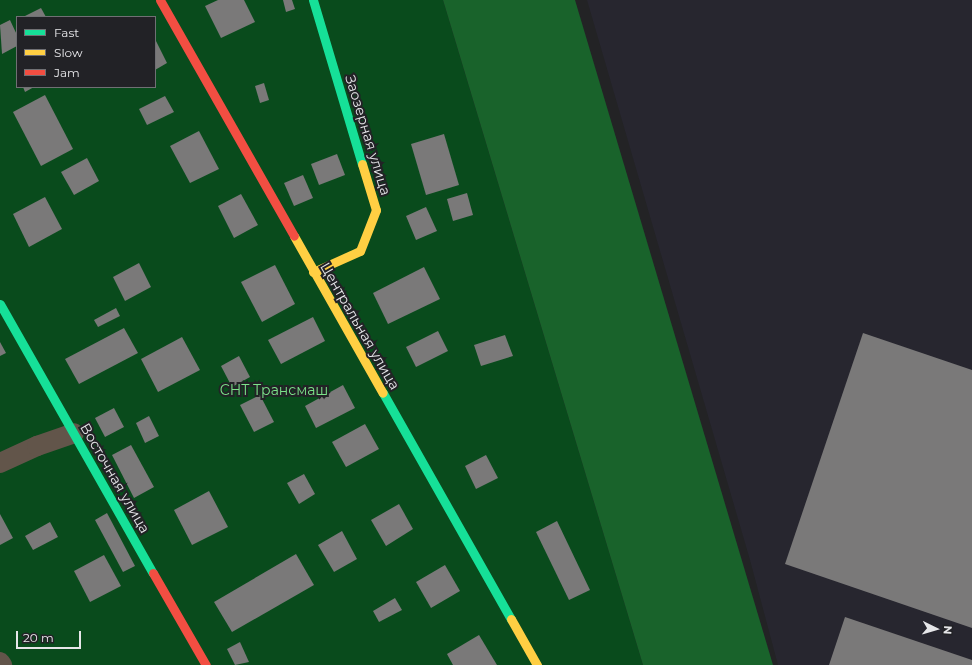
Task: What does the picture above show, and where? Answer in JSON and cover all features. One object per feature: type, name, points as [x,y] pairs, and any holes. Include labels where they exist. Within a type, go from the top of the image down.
[{"type":"street","name":"Центральная улица","points":[[160,0],[537,665]]},
{"type":"street","name":"Заозерная улица","points":[[313,0],[376,210],[360,251],[313,272]]},
{"type":"street","name":"Восточная улица","points":[[0,304],[206,665]]},
{"type":"street","points":[[0,463],[37,446],[74,433]]},
{"type":"shaded area","points":[[587,0],[972,0],[972,665],[778,665],[750,560]]},
{"type":"green space","name":"СНТ Трансмаш","points":[[0,0],[443,0],[643,665],[0,665]]},
{"type":"green space","points":[[443,0],[575,0],[773,665],[643,665]]},
{"type":"building","points":[[218,0],[244,0],[255,22],[221,38],[205,6]]},
{"type":"building","points":[[283,0],[292,0],[295,9],[286,12]]},
{"type":"building","points":[[41,8],[45,16],[25,16]]},
{"type":"building","points":[[10,20],[16,33],[16,47],[2,54],[0,25]]},
{"type":"building","points":[[156,41],[167,63],[156,69]]},
{"type":"building","points":[[264,83],[269,100],[260,103],[255,86]]},
{"type":"building","points":[[23,88],[32,88],[25,92]]},
{"type":"building","points":[[45,95],[73,149],[41,166],[13,112]]},
{"type":"building","points":[[165,96],[174,112],[147,125],[139,109]]},
{"type":"building","points":[[199,131],[219,169],[190,183],[170,146]]},
{"type":"building","points":[[444,134],[459,185],[426,195],[411,144]]},
{"type":"building","points":[[337,154],[345,175],[319,185],[311,164]]},
{"type":"building","points":[[87,158],[99,181],[74,195],[61,172]]},
{"type":"building","points":[[303,175],[313,198],[294,206],[284,183]]},
{"type":"building","points":[[467,193],[473,215],[453,221],[447,199]]},
{"type":"building","points":[[241,194],[258,225],[234,238],[218,206]]},
{"type":"building","points":[[45,197],[62,229],[29,247],[13,214]]},
{"type":"building","points":[[426,207],[437,231],[416,240],[406,216]]},
{"type":"building","points":[[139,263],[151,287],[125,301],[113,277]]},
{"type":"building","points":[[275,265],[295,304],[262,322],[241,282]]},
{"type":"building","points":[[424,267],[440,299],[388,324],[373,293]]},
{"type":"building","points":[[116,308],[120,316],[98,327],[94,320]]},
{"type":"building","points":[[313,317],[325,341],[281,364],[268,340]]},
{"type":"building","points":[[124,328],[138,353],[79,384],[65,359]]},
{"type":"building","points":[[438,331],[448,351],[416,367],[406,347]]},
{"type":"building","points":[[863,333],[972,370],[972,628],[785,564]]},
{"type":"building","points":[[505,335],[513,356],[481,366],[474,345]]},
{"type":"building","points":[[182,337],[200,370],[158,392],[141,359]]},
{"type":"building","points":[[0,342],[6,353],[0,356]]},
{"type":"building","points":[[239,356],[250,377],[232,387],[221,366]]},
{"type":"building","points":[[343,385],[355,408],[316,428],[305,406]]},
{"type":"building","points":[[260,395],[274,422],[254,432],[240,405]]},
{"type":"building","points":[[114,408],[124,427],[105,437],[95,418]]},
{"type":"building","points":[[149,416],[159,436],[145,443],[136,423]]},
{"type":"building","points":[[365,424],[379,449],[346,467],[332,442]]},
{"type":"building","points":[[131,445],[154,487],[134,498],[112,455]]},
{"type":"building","points":[[486,455],[498,478],[476,489],[465,466]]},
{"type":"building","points":[[304,474],[315,494],[299,504],[287,483]]},
{"type":"building","points":[[209,491],[228,527],[192,545],[174,510]]},
{"type":"building","points":[[399,504],[413,529],[386,546],[371,520]]},
{"type":"building","points":[[107,513],[135,566],[123,572],[95,520]]},
{"type":"building","points":[[0,514],[13,538],[0,545]]},
{"type":"building","points":[[557,521],[590,590],[569,600],[536,532]]},
{"type":"building","points":[[50,522],[58,537],[33,550],[25,536]]},
{"type":"building","points":[[342,531],[357,559],[334,572],[318,545]]},
{"type":"building","points":[[296,554],[314,585],[232,632],[214,602]]},
{"type":"building","points":[[104,555],[121,586],[90,602],[74,571]]},
{"type":"building","points":[[445,565],[460,591],[431,608],[416,582]]},
{"type":"building","points":[[395,598],[402,610],[379,622],[373,611]]},
{"type":"building","points":[[845,617],[972,660],[972,665],[829,665]]},
{"type":"building","points":[[479,635],[497,665],[453,665],[447,654]]},
{"type":"building","points":[[240,642],[249,662],[235,665],[227,649]]},
{"type":"traffic: fast","points":[[313,0],[362,164]]},
{"type":"traffic: fast","points":[[0,304],[153,573]]},
{"type":"traffic: fast","points":[[383,393],[511,619]]},
{"type":"traffic: slow","points":[[313,272],[360,251],[376,210],[362,164]]},
{"type":"traffic: slow","points":[[294,236],[383,393]]},
{"type":"traffic: slow","points":[[511,619],[537,665]]},
{"type":"traffic: jam","points":[[160,0],[294,236]]},
{"type":"traffic: jam","points":[[153,573],[206,665]]}]
